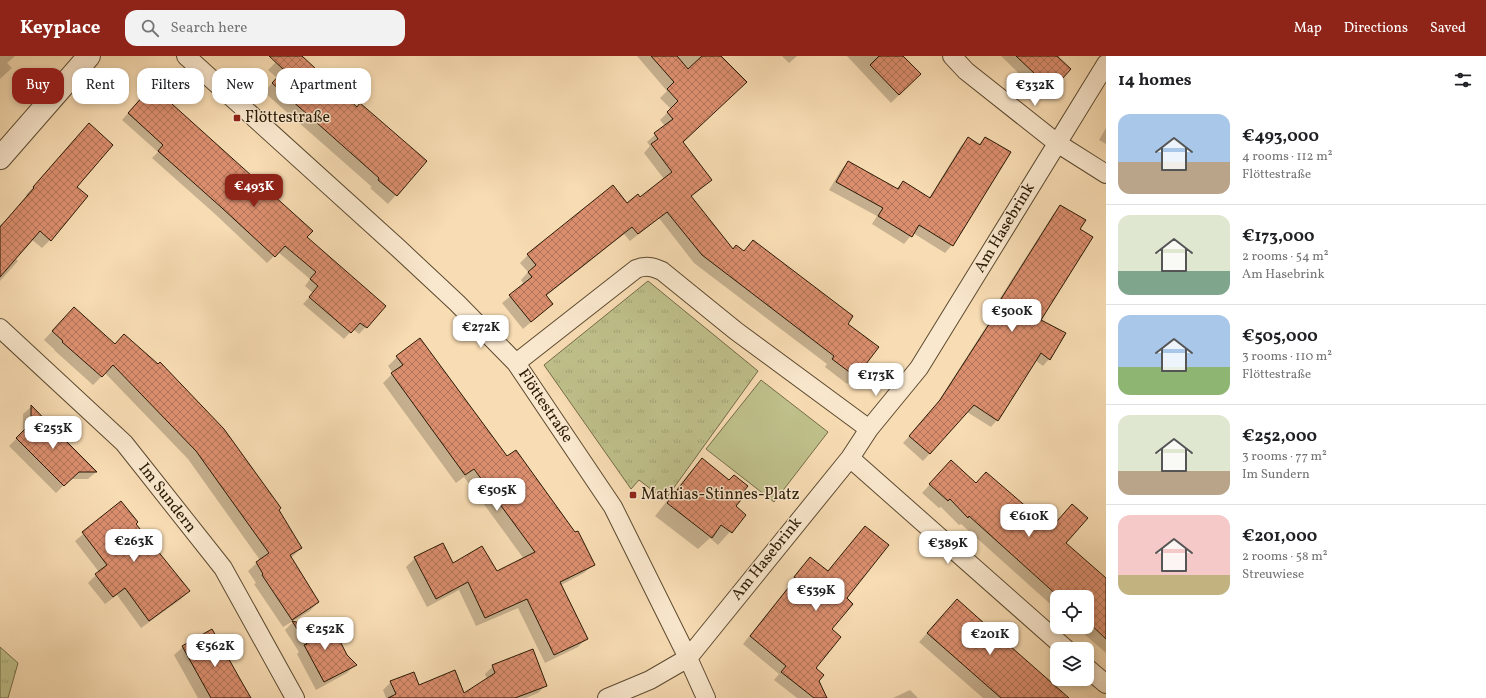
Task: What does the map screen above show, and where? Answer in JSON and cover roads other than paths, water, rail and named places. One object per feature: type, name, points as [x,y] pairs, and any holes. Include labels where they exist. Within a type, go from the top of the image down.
[{"type":"street","points":[[0,158],[89,56]]},
{"type":"street","name":"Flöttestraße","points":[[186,56],[397,247],[457,303],[516,363],[613,507],[688,658],[706,698]]},
{"type":"street","points":[[952,56],[966,71],[1057,143],[1106,174]]},
{"type":"street","name":"Am Hasebrink","points":[[607,698],[650,680],[688,658],[850,458],[869,429],[919,368],[1106,64]]},
{"type":"street","points":[[516,363],[636,269],[642,266],[651,267],[662,271],[736,332],[869,429]]},
{"type":"street","name":"Im Sundern","points":[[0,328],[124,443],[223,568],[295,698]]},
{"type":"street","points":[[850,458],[1058,642]]},
{"type":"street","points":[[1094,674],[1106,684]]},
{"type":"place","name":"Flöttestraße","points":[[237,118]]},
{"type":"place","name":"Mathias-Stinnes-Platz","points":[[633,495]]}]
